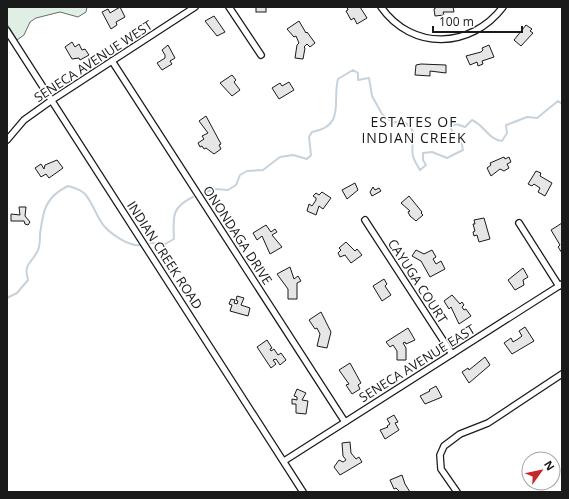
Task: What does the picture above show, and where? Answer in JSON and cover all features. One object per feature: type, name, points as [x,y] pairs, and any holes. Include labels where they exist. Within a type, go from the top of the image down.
[{"type":"street","name":"SENECA AVENUE WEST","points":[[7,140],[24,120],[52,100],[195,7]]},
{"type":"street","points":[[229,7],[261,55]]},
{"type":"street","points":[[381,7],[388,18],[404,29],[418,35],[444,39],[454,38],[477,31],[487,24],[503,7]]},
{"type":"street","name":"INDIAN CREEK ROAD","points":[[7,31],[303,492]]},
{"type":"street","name":"ONONDAGA DRIVE","points":[[112,61],[345,422]]},
{"type":"street","name":"CAYUGA COURT","points":[[365,220],[452,354]]},
{"type":"street","points":[[519,223],[561,285]]},
{"type":"street","name":"SENECA AVENUE EAST","points":[[284,461],[561,285]]},
{"type":"street","points":[[457,492],[441,469],[440,455],[444,446],[460,434],[488,423],[562,374]]},
{"type":"green space","points":[[7,7],[87,7],[86,12],[78,17],[60,12],[36,18],[30,22],[24,35],[17,40],[7,24]]},
{"type":"building","points":[[120,7],[125,17],[116,22],[117,25],[111,29],[102,12],[108,9],[110,13]]},
{"type":"building","points":[[256,7],[266,7],[266,12],[256,12]]},
{"type":"building","points":[[347,7],[360,7],[367,18],[357,24],[354,18],[351,20],[346,11],[348,10]]},
{"type":"building","points":[[437,7],[453,7],[454,12],[443,12],[444,15],[435,16],[434,9]]},
{"type":"building","points":[[214,16],[225,32],[217,36],[205,21]]},
{"type":"building","points":[[299,21],[306,33],[307,32],[315,43],[310,47],[307,44],[304,47],[303,59],[295,58],[297,45],[299,43],[296,36],[294,37],[287,29]]},
{"type":"building","points":[[526,25],[532,29],[530,31],[533,33],[521,46],[514,40]]},
{"type":"building","points":[[72,42],[75,47],[79,44],[82,50],[85,49],[89,55],[80,60],[79,58],[72,59],[65,47]]},
{"type":"building","points":[[168,45],[175,58],[170,61],[172,64],[162,70],[157,63],[165,58],[162,50]]},
{"type":"building","points":[[489,45],[494,57],[482,61],[483,64],[478,66],[477,62],[470,65],[466,56],[481,52],[483,50],[482,48]]},
{"type":"building","points":[[416,65],[446,65],[446,73],[430,71],[430,76],[415,75]]},
{"type":"building","points":[[232,75],[236,80],[234,82],[240,90],[232,96],[220,83]]},
{"type":"building","points":[[289,82],[294,90],[279,99],[272,88],[280,83],[282,86]]},
{"type":"building","points":[[206,116],[221,144],[219,145],[221,149],[214,154],[206,148],[204,149],[202,146],[200,147],[198,143],[204,139],[202,136],[208,133],[199,121]]},
{"type":"building","points":[[504,157],[505,159],[509,157],[511,162],[507,164],[509,168],[504,171],[500,169],[491,176],[487,168],[491,165],[490,163]]},
{"type":"building","points":[[57,160],[63,168],[49,178],[46,174],[41,177],[35,168],[41,164],[44,169],[45,165]]},
{"type":"building","points":[[536,171],[541,173],[540,176],[552,183],[545,196],[538,192],[540,188],[534,184],[532,186],[528,184]]},
{"type":"building","points":[[355,183],[358,190],[347,199],[342,190]]},
{"type":"building","points":[[373,187],[375,190],[379,188],[381,191],[372,196],[370,192]]},
{"type":"building","points":[[322,192],[331,198],[323,209],[319,206],[316,215],[307,211],[309,204],[312,206],[316,200],[313,196],[316,193],[319,195]]},
{"type":"building","points":[[409,196],[423,215],[416,221],[410,216],[408,212],[410,211],[401,203]]},
{"type":"building","points":[[19,207],[26,207],[25,216],[30,222],[28,225],[25,224],[24,221],[11,221],[11,214],[20,215]]},
{"type":"building","points":[[484,218],[490,239],[479,242],[477,235],[474,236],[473,232],[475,231],[473,224],[475,224],[474,220]]},
{"type":"building","points":[[562,223],[562,253],[558,247],[560,245],[551,230]]},
{"type":"building","points":[[266,225],[271,232],[275,229],[277,232],[272,235],[282,247],[270,254],[262,236],[257,240],[253,233]]},
{"type":"building","points":[[346,242],[355,251],[357,249],[362,255],[351,263],[345,255],[340,257],[338,253],[341,250],[339,248]]},
{"type":"building","points":[[416,250],[424,254],[432,250],[436,257],[433,259],[436,264],[441,261],[445,269],[430,277],[421,261],[412,256]]},
{"type":"building","points":[[290,267],[294,279],[298,276],[301,281],[297,283],[297,299],[288,299],[288,289],[277,274]]},
{"type":"building","points":[[523,268],[528,277],[523,280],[524,285],[515,290],[508,280]]},
{"type":"building","points":[[384,279],[387,284],[385,286],[391,295],[382,301],[373,286]]},
{"type":"building","points":[[452,295],[460,304],[462,302],[464,305],[462,307],[464,310],[466,309],[471,316],[459,324],[451,307],[449,309],[444,301]]},
{"type":"building","points":[[237,296],[244,298],[241,305],[250,308],[248,316],[230,311],[232,305],[229,304],[231,299],[235,300],[234,303],[237,304]]},
{"type":"building","points":[[321,312],[331,332],[327,348],[317,346],[320,334],[317,328],[315,329],[309,320]]},
{"type":"building","points":[[525,327],[534,341],[512,354],[504,343],[511,338],[513,342],[522,336],[519,331]]},
{"type":"building","points":[[408,328],[415,340],[406,344],[405,342],[403,343],[406,348],[406,360],[397,360],[397,351],[393,345],[390,347],[386,342]]},
{"type":"building","points":[[267,340],[272,348],[270,349],[271,351],[274,349],[278,355],[281,353],[286,360],[280,365],[276,359],[273,360],[276,364],[271,368],[257,347]]},
{"type":"building","points":[[485,357],[490,365],[469,383],[462,372],[468,368],[469,370]]},
{"type":"building","points":[[350,363],[361,383],[358,385],[360,389],[352,394],[346,385],[349,384],[339,370]]},
{"type":"building","points":[[436,386],[442,397],[425,404],[420,396]]},
{"type":"building","points":[[297,389],[306,393],[302,400],[308,401],[306,414],[296,413],[296,404],[292,404],[292,399],[297,400],[297,397],[294,396]]},
{"type":"building","points":[[394,415],[398,422],[395,423],[399,430],[385,439],[380,430],[388,427],[387,426],[390,424],[387,419]]},
{"type":"building","points":[[350,442],[351,453],[356,459],[359,457],[362,462],[340,475],[334,467],[339,460],[343,462],[346,460],[343,456],[342,443]]},
{"type":"building","points":[[402,475],[410,492],[400,492],[396,488],[394,489],[390,480]]},
{"type":"waterway","points":[[206,192],[215,189],[228,190],[236,185],[240,175],[247,171],[263,170],[280,157],[293,155],[307,159],[311,155],[309,137],[312,132],[323,129],[330,124],[334,118],[336,112],[338,79],[353,70],[358,73],[358,80],[369,78],[372,96],[382,114],[393,123],[402,120],[412,130],[414,134],[412,150],[413,156],[420,170],[426,165],[423,160],[423,153],[432,152],[447,158],[463,150],[461,141],[453,136],[451,127],[456,124],[465,127],[472,120],[494,138],[502,141],[507,133],[506,125],[527,117],[537,118],[558,101],[562,104]]},
{"type":"waterway","points":[[7,298],[17,293],[28,280],[27,266],[36,255],[39,248],[42,218],[46,206],[54,195],[68,186],[85,194],[101,222],[112,233],[121,240],[132,244],[141,245]]},
{"type":"waterway","points":[[150,243],[165,244],[174,239],[173,225],[177,209],[193,197]]},
{"type":"district","name":"ESTATES OF INDIAN CREEK","points":[[414,130]]}]
